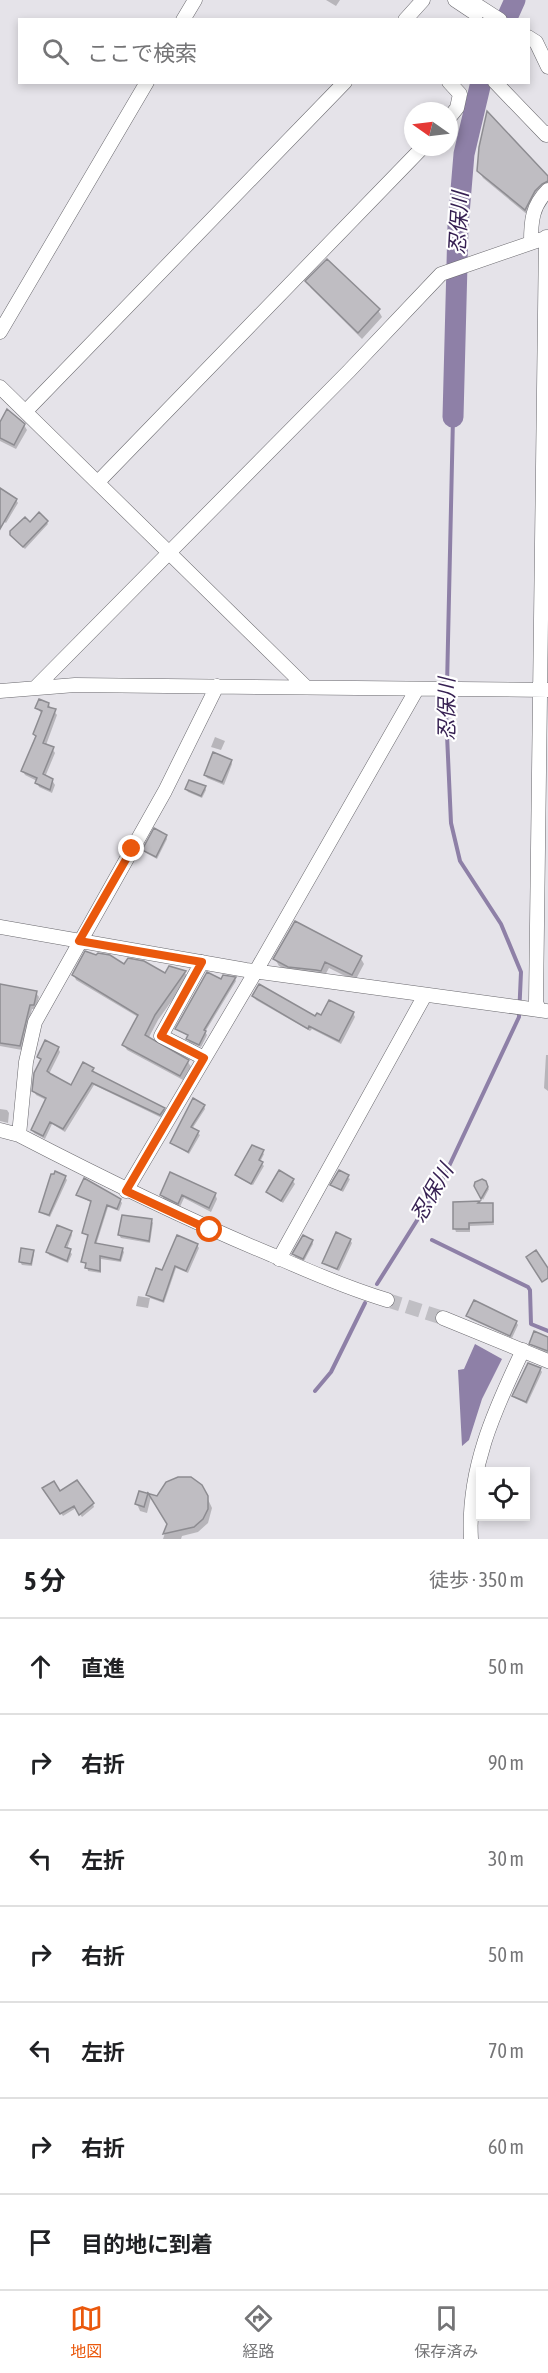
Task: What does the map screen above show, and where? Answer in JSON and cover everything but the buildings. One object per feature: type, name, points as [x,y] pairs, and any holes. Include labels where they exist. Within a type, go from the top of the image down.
[{"type":"street","points":[[184,18],[195,0]]},
{"type":"street","points":[[407,18],[423,0]]},
{"type":"street","points":[[416,18],[432,0]]},
{"type":"street","points":[[455,0],[491,13]]},
{"type":"street","points":[[469,0],[491,13]]},
{"type":"street","points":[[530,38],[536,42],[548,67]]},
{"type":"street","points":[[0,332],[146,84]]},
{"type":"street","points":[[26,411],[343,84]]},
{"type":"street","points":[[450,84],[460,94],[458,103]]},
{"type":"street","points":[[497,84],[546,135],[548,134]]},
{"type":"street","points":[[98,483],[414,156]]},
{"type":"street","points":[[531,242],[531,219],[536,204],[548,190]]},
{"type":"street","points":[[0,927],[256,971],[538,1010],[536,1002],[544,690],[547,237],[441,274],[349,371],[36,687]]},
{"type":"street","points":[[0,388],[306,687]]},
{"type":"street","points":[[0,692],[75,685],[544,690]]},
{"type":"street","points":[[19,1135],[26,1062],[35,1022],[165,791],[217,686]]},
{"type":"street","points":[[126,1191],[256,971],[417,689]]},
{"type":"street","points":[[202,962],[161,1036],[204,1058]]},
{"type":"street","points":[[279,1259],[425,995]]},
{"type":"street","points":[[0,1130],[19,1135],[126,1191],[210,1230],[360,1292],[387,1300]]},
{"type":"street","points":[[443,1318],[548,1361]]},
{"type":"street","points":[[471,1539],[471,1506],[476,1466],[498,1403],[523,1350]]},
{"type":"shaded area","points":[[475,1344],[502,1359],[482,1399],[469,1440],[462,1446],[458,1370],[464,1369]]},
{"type":"waterway","name":"忍保川","points":[[507,18],[515,0]]},
{"type":"waterway","name":"忍保川","points":[[453,417],[458,226],[464,154],[481,84]]},
{"type":"waterway","name":"忍保川","points":[[447,686],[453,417]]},
{"type":"waterway","name":"忍保川","points":[[377,1284],[443,1179],[519,1017],[521,972],[501,924],[460,861],[451,823],[447,693]]},
{"type":"waterway","points":[[432,1240],[528,1287],[531,1324],[548,1331]]},
{"type":"waterway","name":"忍保川","points":[[315,1391],[331,1372],[365,1303]]},
{"type":"tunnel","points":[[387,1300],[443,1318]]},
{"type":"route","points":[[132,849],[79,941],[202,962],[161,1036],[204,1058],[126,1191],[210,1230]]}]
